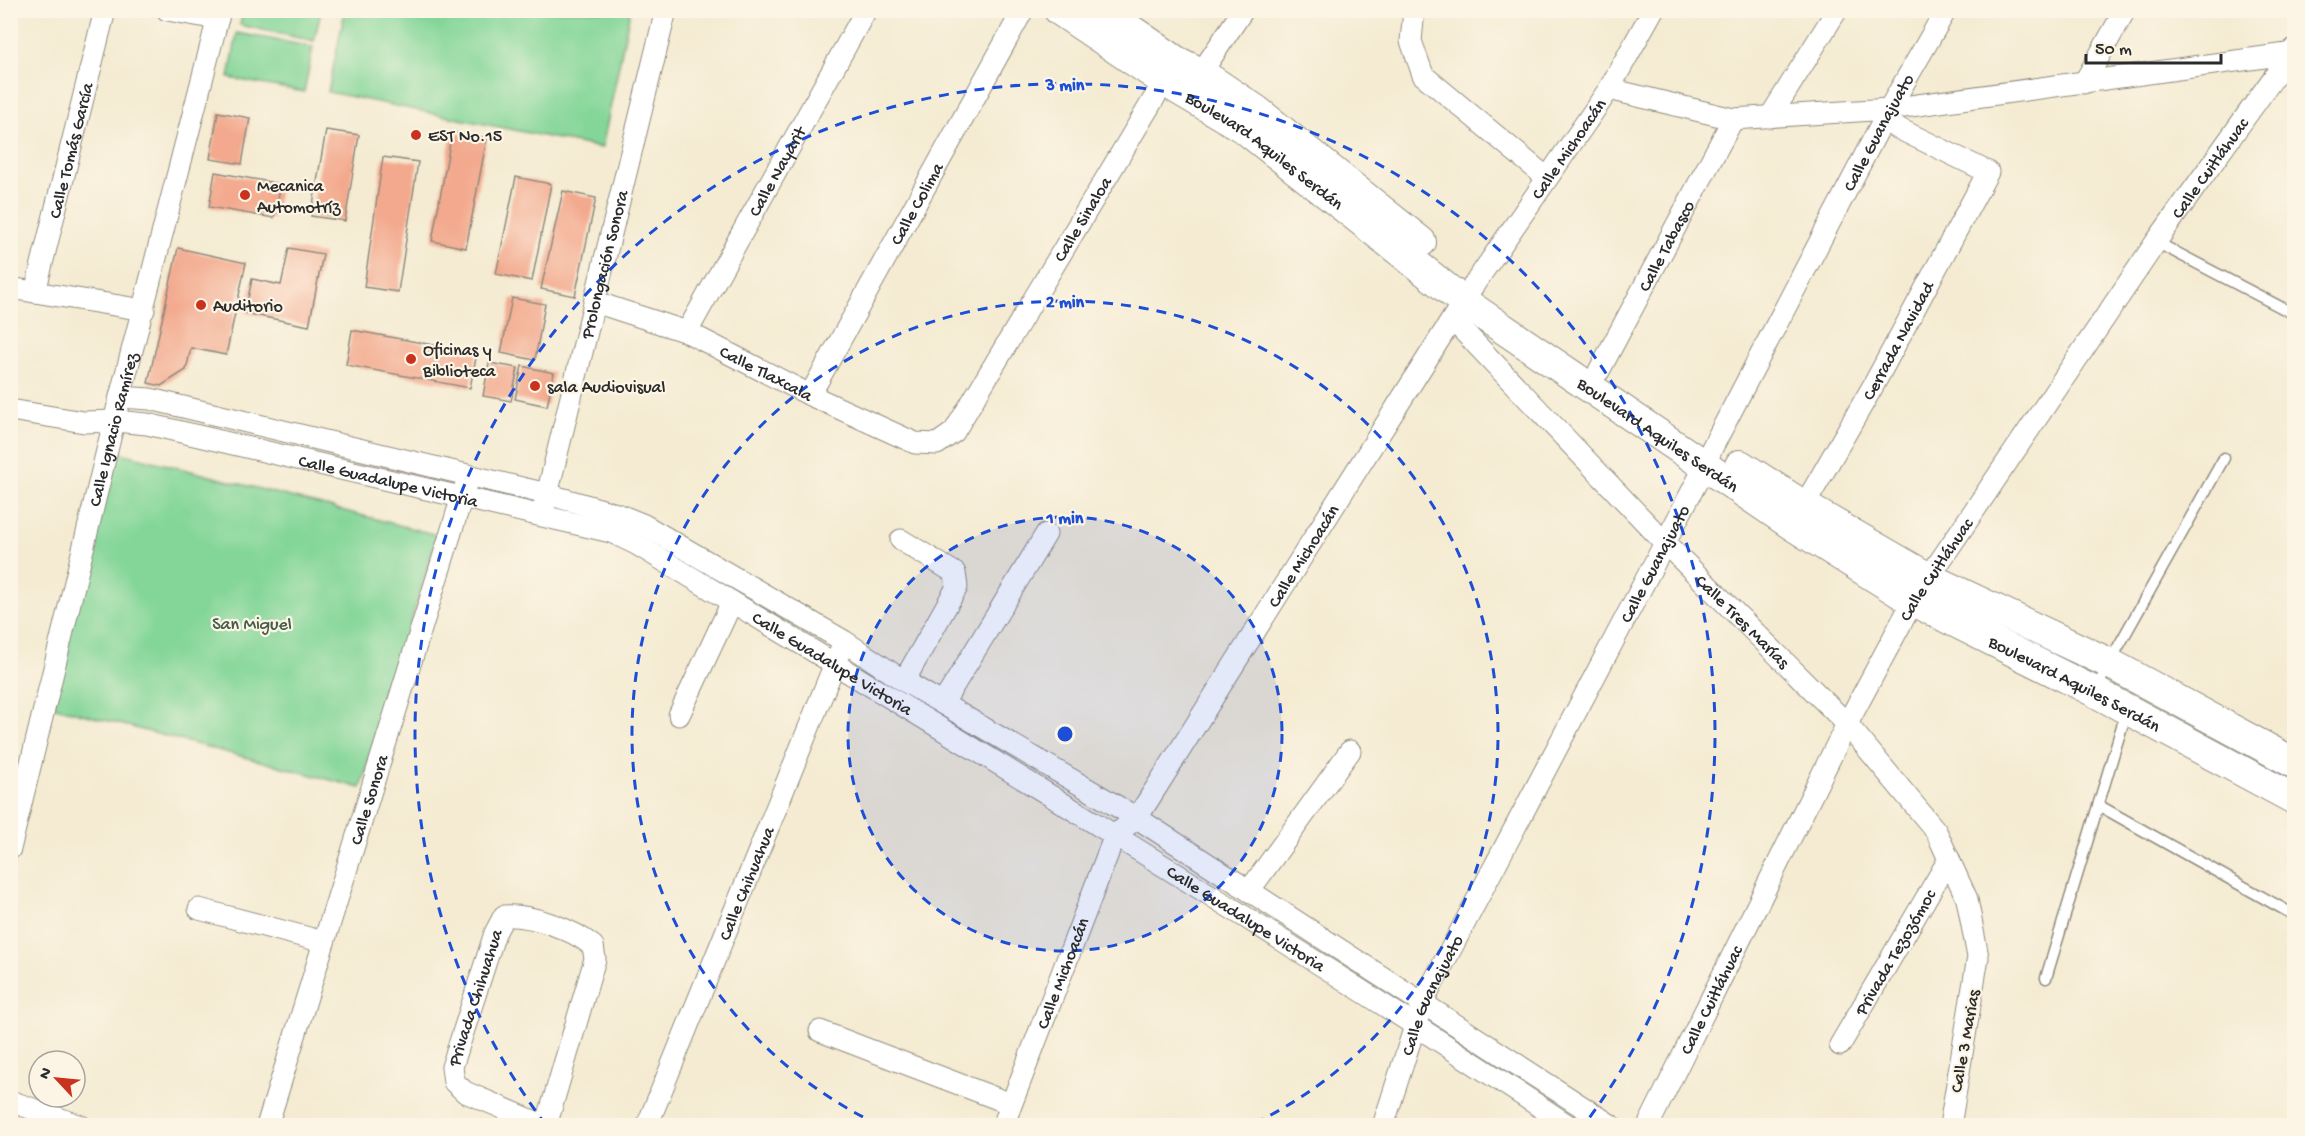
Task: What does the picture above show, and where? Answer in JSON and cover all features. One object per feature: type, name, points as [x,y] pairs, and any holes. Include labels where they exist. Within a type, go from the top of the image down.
[{"type":"street","name":"Calle Tomás García","points":[[35,292],[105,10]]},
{"type":"street","points":[[167,10],[219,15]]},
{"type":"street","name":"Prolongación Sonora","points":[[542,516],[666,10]]},
{"type":"street","name":"Calle Nayarit","points":[[687,332],[866,10]]},
{"type":"street","name":"Calle Colima","points":[[810,395],[1023,10]]},
{"type":"street","name":"Calle Sinaloa","points":[[937,444],[954,432],[1180,72],[1243,10]]},
{"type":"street","points":[[1414,10],[1411,41],[1423,75],[1548,178]]},
{"type":"street","name":"Calle Michoacán","points":[[1003,1125],[1115,835],[1137,818],[1464,302],[1609,89],[1653,10]]},
{"type":"street","points":[[1770,117],[1837,10]]},
{"type":"street","name":"Calle Guanajuato","points":[[1383,1125],[1419,1014],[1886,115],[1946,10]]},
{"type":"street","points":[[2084,83],[2125,10]]},
{"type":"street","name":"Boulevard Aquiles Serdán","points":[[1082,14],[1180,72],[1245,129],[1464,302],[1708,457],[1804,506],[1921,589],[2109,663],[2291,786]]},
{"type":"street","name":"Calle Ignacio Ramírez","points":[[10,849],[120,398],[219,15]]},
{"type":"street","points":[[1609,89],[1733,119],[1886,115],[2293,52]]},
{"type":"street","name":"Calle Cuitláhuac","points":[[1648,1125],[1846,724],[1921,589],[2156,242],[2293,52]]},
{"type":"street","name":"Cerrada Navidad","points":[[1804,506],[1873,386],[1988,171],[1886,115]]},
{"type":"street","name":"Calle Tabasco","points":[[1599,370],[1733,119]]},
{"type":"street","points":[[10,288],[144,310]]},
{"type":"street","name":"Calle Tlaxcala","points":[[595,302],[687,332],[810,395],[915,443],[937,444]]},
{"type":"street","name":"Boulevard Aquiles Serdán","points":[[1464,302],[1599,370],[1792,525],[1921,589],[2127,709],[2291,786]]},
{"type":"street","name":"Calle Tres Marías","points":[[1464,302],[1665,543],[1846,724],[1936,831],[1966,899],[1978,957]]},
{"type":"street","name":"Calle Guadalupe Victoria","points":[[120,398],[150,399],[469,474],[617,514],[644,525],[844,641],[904,681],[1137,818],[1249,891],[1569,1125]]},
{"type":"street","name":"Calle Guadalupe Victoria","points":[[10,410],[84,422],[115,421],[147,424],[611,532],[636,544],[834,663],[1115,835],[1612,1125]]},
{"type":"street","name":"Calle Sonora","points":[[267,1125],[469,474]]},
{"type":"street","points":[[942,703],[1046,534]]},
{"type":"street","points":[[901,540],[955,573],[957,587],[904,681]]},
{"type":"street","points":[[679,715],[732,602]]},
{"type":"street","name":"Calle Chihuahua","points":[[647,1125],[844,641]]},
{"type":"street","points":[[1249,891],[1350,751]]},
{"type":"street","name":"Privada Tezozómoc","points":[[1840,1046],[1949,859]]},
{"type":"street","points":[[199,909],[324,942]]},
{"type":"street","name":"Privada Chihuahua","points":[[520,915],[580,936],[593,946],[595,959],[545,1125],[465,1092],[454,1082],[452,1067],[495,933],[504,916],[520,915]]},
{"type":"street","name":"Calle 3 Marias","points":[[1950,1125],[1978,957]]},
{"type":"street","points":[[820,1031],[1011,1104]]},
{"type":"street","points":[[10,1101],[81,1125]]},
{"type":"lane","points":[[2156,242],[2295,314]]},
{"type":"lane","points":[[2095,692],[2224,458]]},
{"type":"lane","points":[[2046,978],[2127,709]]},
{"type":"lane","points":[[2098,805],[2295,915]]},
{"type":"green space","points":[[243,10],[321,11],[314,41],[240,25]]},
{"type":"green space","points":[[345,11],[630,11],[602,148],[328,92]]},
{"type":"green space","points":[[237,33],[313,47],[304,92],[229,78]]},
{"type":"green space","name":"San Miguel","points":[[110,450],[437,535],[361,788],[52,706]]},
{"type":"building","points":[[218,112],[250,118],[242,164],[210,159]]},
{"type":"building","points":[[326,130],[359,135],[345,221],[311,216]]},
{"type":"building","points":[[452,132],[487,138],[466,248],[432,241]]},
{"type":"building","points":[[383,157],[418,162],[398,292],[364,287]]},
{"type":"building","name":"Mecanica Automotríz","points":[[215,172],[281,184],[274,218],[209,207]]},
{"type":"building","points":[[516,177],[551,184],[532,281],[496,274]]},
{"type":"building","points":[[563,191],[596,198],[575,296],[541,289]]},
{"type":"building","name":"Auditorio","points":[[178,248],[246,263],[226,355],[191,348],[186,370],[161,386],[148,383]]},
{"type":"building","points":[[289,248],[323,254],[309,326],[245,313],[252,279],[281,285]]},
{"type":"building","points":[[512,298],[545,304],[535,360],[501,353]]},
{"type":"building","name":"Oficinas y Biblioteca","points":[[352,330],[477,353],[470,388],[346,365]]},
{"type":"building","points":[[489,363],[518,368],[511,401],[483,396]]},
{"type":"building","name":"sala Audiovisual","points":[[522,366],[554,373],[547,406],[515,399]]},
{"type":"place","name":"EST No.15","points":[[416,135]]},
{"type":"place","name":"Mecanica Automotríz","points":[[245,195]]},
{"type":"place","name":"Auditorio","points":[[201,305]]},
{"type":"place","name":"Oficinas y Biblioteca","points":[[411,359]]},
{"type":"place","name":"sala Audiovisual","points":[[535,386]]}]
